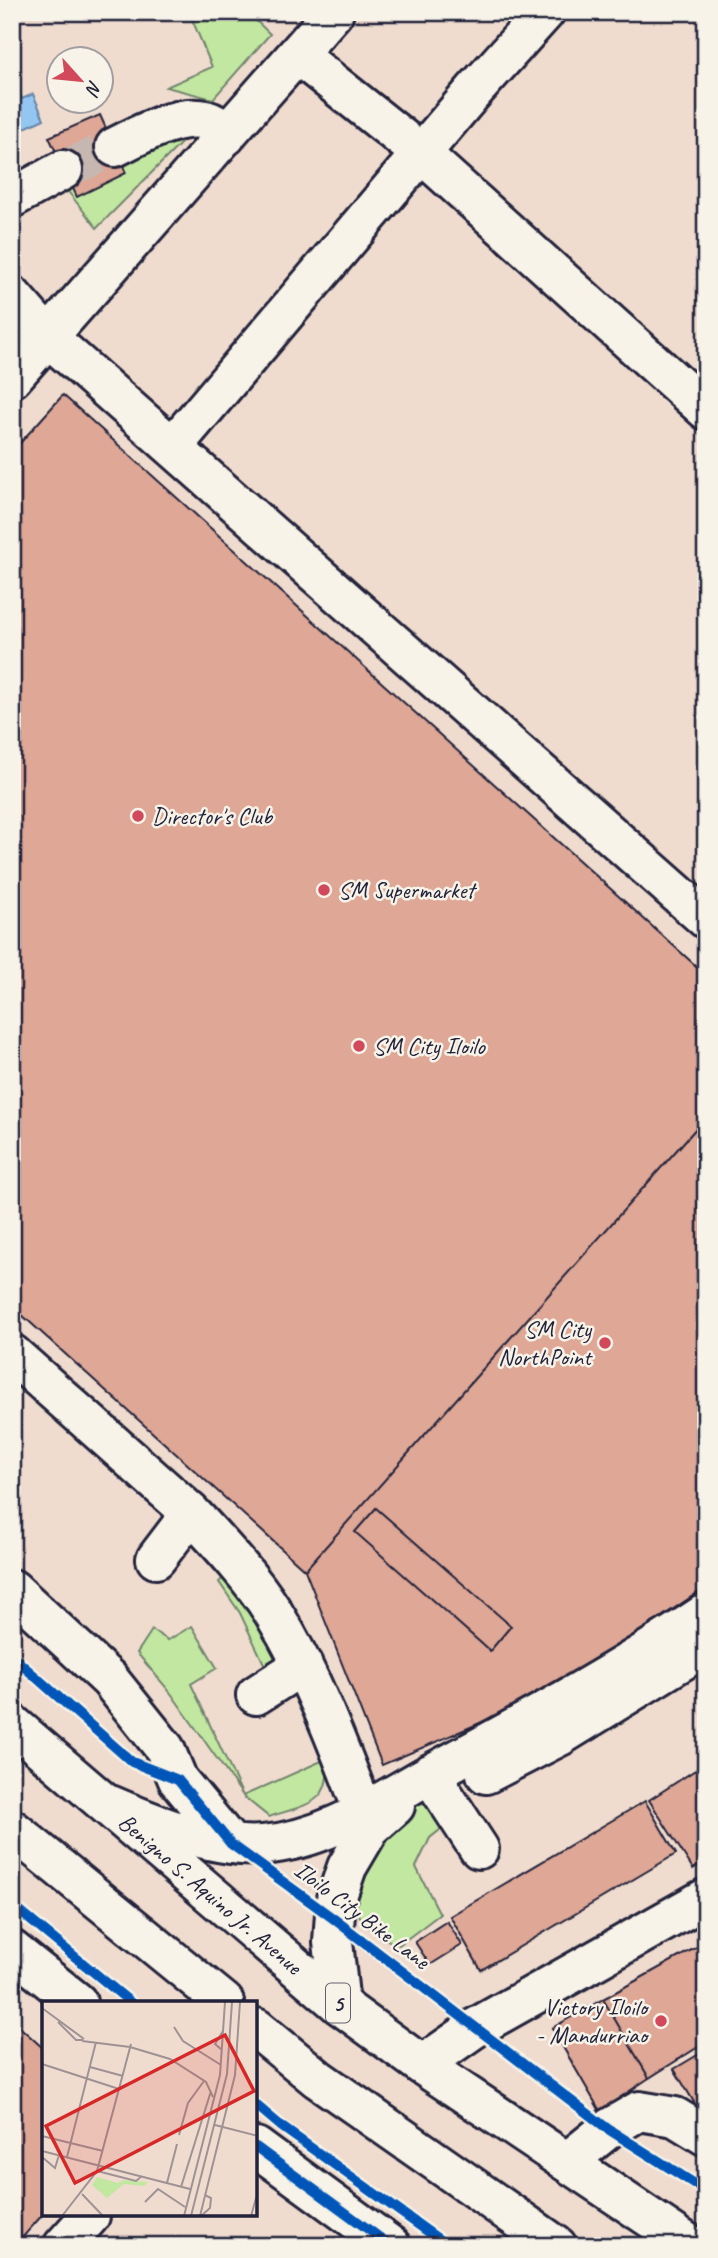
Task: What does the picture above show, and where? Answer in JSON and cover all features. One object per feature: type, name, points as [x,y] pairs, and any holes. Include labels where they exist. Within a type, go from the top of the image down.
[{"type":"main road","points":[[12,378],[334,12]]},
{"type":"main road","points":[[173,446],[544,12]]},
{"type":"main road","points":[[298,55],[422,154],[706,410]]},
{"type":"main road","points":[[115,147],[176,120],[203,120],[215,124],[226,136]]},
{"type":"main road","points":[[12,198],[64,170]]},
{"type":"main road","points":[[12,296],[48,337],[706,919]]},
{"type":"main road","points":[[12,1354],[191,1513],[272,1610],[321,1702],[364,1813]]},
{"type":"main road","points":[[156,1559],[191,1513]]},
{"type":"main road","points":[[12,1589],[109,1679],[165,1749],[178,1780],[231,1844]]},
{"type":"main road","points":[[108,1804],[152,1823],[231,1844],[262,1845],[299,1839],[364,1813],[430,1774],[552,1709],[706,1613]]},
{"type":"main road","points":[[430,1774],[454,1782],[481,1777],[702,1656]]},
{"type":"main road","points":[[256,1695],[303,1665]]},
{"type":"main road","name":"Benigno S. Aquino Jr. Avenue","points":[[12,1724],[340,2005],[422,2065],[692,2246]]},
{"type":"main road","points":[[430,1774],[479,1849]]},
{"type":"main road","points":[[340,2005],[333,1942],[336,1899],[347,1867],[370,1828],[430,1774]]},
{"type":"main road","points":[[12,1829],[222,2001]]},
{"type":"main road","points":[[422,2065],[475,2028],[706,1899]]},
{"type":"main road","points":[[12,1950],[75,2001]]},
{"type":"main road","points":[[257,2029],[318,2079],[557,2246]]},
{"type":"main road","points":[[566,2162],[608,2129],[639,2111],[675,2117],[706,2136]]},
{"type":"main road","points":[[257,2148],[391,2246]]},
{"type":"main road","points":[[63,2246],[89,2216]]},
{"type":"green space","points":[[189,12],[247,12],[270,34],[213,99],[166,87],[212,67]]},
{"type":"green space","points":[[192,132],[97,228],[62,184]]},
{"type":"green space","points":[[228,1573],[281,1658],[266,1668],[240,1613],[219,1582]]},
{"type":"green space","points":[[192,1626],[217,1668],[191,1684],[242,1795],[170,1692],[137,1653],[152,1630],[168,1640]]},
{"type":"green space","points":[[326,1759],[325,1786],[313,1801],[304,1806],[269,1817],[243,1796]]},
{"type":"green space","points":[[430,1792],[451,1821],[430,1838],[416,1867],[440,1914],[399,1945],[382,1938],[370,1928],[350,1900],[361,1867],[413,1805]]},
{"type":"water","points":[[16,85],[22,99],[33,94],[44,119],[12,134],[12,87]]},
{"type":"building","points":[[100,116],[126,173],[77,197],[49,137]]},
{"type":"building","name":"SM City Iloilo","points":[[63,395],[706,975],[706,1117],[305,1570],[12,1306],[12,452]]},
{"type":"building","name":"SM City NorthPoint","points":[[706,1117],[706,1587],[586,1668],[494,1717],[382,1765],[305,1570]]},
{"type":"building","points":[[376,1508],[511,1626],[490,1651],[355,1532]]},
{"type":"building","points":[[706,1763],[706,1861],[693,1869],[649,1800]]},
{"type":"building","points":[[645,1801],[676,1854],[481,1970],[450,1916]]},
{"type":"building","points":[[447,1921],[462,1945],[430,1965],[415,1942]]},
{"type":"building","name":"Victory Iloilo - Mandurriao","points":[[706,1942],[706,2042],[649,2078],[603,1999]]},
{"type":"building","points":[[603,1999],[649,2078],[600,2111],[552,2028]]},
{"type":"building","points":[[12,2020],[42,2047],[42,2215],[15,2246],[12,2246]]},
{"type":"building","points":[[706,2050],[706,2122],[674,2069]]},
{"type":"tunnel","points":[[63,170],[115,147]]},
{"type":"cycle path","name":"Iloilo City Bike Lane","points":[[12,1656],[132,1762],[178,1780],[231,1844],[334,1919],[608,2129],[706,2191]]},
{"type":"cycle path","points":[[12,1905],[129,2001]]},
{"type":"cycle path","points":[[257,2106],[282,2127],[448,2246]]},
{"type":"cycle path","points":[[257,2148],[391,2246]]},
{"type":"place","name":"Director's Club","points":[[138,816]]},
{"type":"place","name":"SM Supermarket","points":[[324,890]]},
{"type":"place","name":"SM City Iloilo","points":[[359,1046]]},
{"type":"place","name":"SM City NorthPoint","points":[[605,1343]]},
{"type":"place","name":"Victory Iloilo - Mandurriao","points":[[661,2021]]}]
